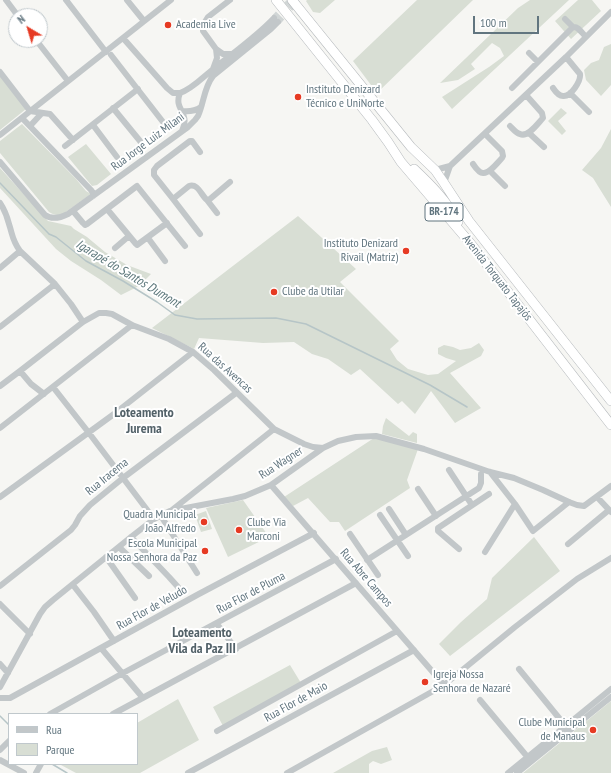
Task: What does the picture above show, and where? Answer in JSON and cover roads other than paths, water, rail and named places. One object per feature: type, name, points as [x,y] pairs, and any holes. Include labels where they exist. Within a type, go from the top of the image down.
[{"type":"highway","name":"Avenida Torquato Tapajós","points":[[276,0],[364,110],[401,162],[471,244],[611,425]]},
{"type":"highway","name":"Avenida Torquato Tapajós","points":[[292,0],[411,147],[434,170],[469,221],[611,401]]},
{"type":"highway","points":[[411,147],[446,197],[469,221]]},
{"type":"street","points":[[66,0],[163,122]]},
{"type":"street","points":[[127,0],[144,21]]},
{"type":"street","points":[[0,135],[68,81],[108,53],[123,38],[171,0]]},
{"type":"street","points":[[230,0],[206,20],[203,25],[203,31],[216,49],[223,54],[233,54]]},
{"type":"street","points":[[444,183],[450,166],[566,57],[611,12]]},
{"type":"street","points":[[565,19],[573,27],[578,28],[586,37]]},
{"type":"street","name":"Rua Jorge Luiz Milani","points":[[0,162],[45,215],[51,218],[64,216],[73,211],[92,193],[103,189],[196,120],[205,91],[213,76],[271,29],[276,20],[189,88],[180,93]]},
{"type":"street","points":[[512,88],[573,27]]},
{"type":"street","points":[[123,38],[170,91],[180,93],[178,103],[185,121],[181,131]]},
{"type":"street","points":[[42,48],[68,81]]},
{"type":"street","points":[[213,69],[217,58],[216,49]]},
{"type":"street","points":[[529,53],[538,62]]},
{"type":"street","points":[[552,88],[559,95],[565,96],[578,84],[580,77],[566,57]]},
{"type":"street","points":[[0,72],[30,111],[50,114],[73,140]]},
{"type":"street","points":[[65,146],[138,89]]},
{"type":"street","points":[[570,93],[589,112]]},
{"type":"street","points":[[510,126],[522,135],[525,135],[529,133],[543,118],[542,113],[526,95]]},
{"type":"street","points":[[182,111],[192,111],[201,107]]},
{"type":"street","points":[[113,108],[140,141]]},
{"type":"street","points":[[30,126],[42,113]]},
{"type":"street","points":[[22,118],[92,193]]},
{"type":"street","points":[[93,125],[117,157]]},
{"type":"street","points":[[529,133],[544,147]]},
{"type":"street","points":[[473,164],[482,173],[485,173],[490,171],[502,158],[502,153],[484,134]]},
{"type":"street","points":[[174,137],[182,147]]},
{"type":"street","points":[[200,152],[190,140],[154,170],[154,174],[200,234]]},
{"type":"street","points":[[434,170],[450,166]]},
{"type":"street","points":[[490,171],[505,186]]},
{"type":"street","points":[[207,200],[230,182]]},
{"type":"street","points":[[173,199],[188,186],[194,185],[217,213]]},
{"type":"street","points":[[73,211],[85,225],[137,186],[185,246]]},
{"type":"street","points":[[0,203],[10,224],[13,240],[20,251],[55,284],[83,322]]},
{"type":"street","points":[[107,209],[137,245],[167,223]]},
{"type":"street","points":[[115,248],[129,236]]},
{"type":"street","points":[[148,238],[165,261]]},
{"type":"street","points":[[0,267],[20,251]]},
{"type":"street","points":[[0,327],[55,284]]},
{"type":"street","name":"Rua das Avencas","points":[[0,386],[83,322],[99,313],[112,314],[132,325],[169,340],[193,352],[214,370],[274,429],[304,444],[323,448]]},
{"type":"street","points":[[0,428],[132,325]]},
{"type":"street","points":[[0,497],[89,433],[193,352]]},
{"type":"street","points":[[20,371],[31,384],[44,394]]},
{"type":"street","points":[[53,387],[154,519]]},
{"type":"street","name":"Rua Iracema","points":[[0,586],[71,530],[76,525],[80,516],[90,505],[122,478],[236,393]]},
{"type":"street","points":[[170,511],[274,429]]},
{"type":"street","name":"Rua Wagner","points":[[0,687],[45,607],[154,519],[170,511],[181,508],[245,496],[271,485],[323,448],[338,441],[356,437],[376,436],[424,449],[490,472],[514,478],[577,505],[584,506],[611,486]]},
{"type":"street","points":[[449,470],[472,505]]},
{"type":"street","points":[[490,472],[515,504],[533,531],[570,502]]},
{"type":"street","points":[[367,560],[479,488],[481,483],[481,474]]},
{"type":"street","name":"Rua Abre Campos","points":[[271,485],[444,685]]},
{"type":"street","points":[[418,489],[436,516]]},
{"type":"street","points":[[459,549],[438,532],[437,529],[489,494]]},
{"type":"street","points":[[568,544],[610,511],[597,496]]},
{"type":"street","points":[[485,552],[515,504]]},
{"type":"street","points":[[389,509],[406,535]]},
{"type":"street","points":[[380,515],[408,556]]},
{"type":"street","points":[[161,516],[197,573]]},
{"type":"street","name":"Rua Flor de Veludo","points":[[0,698],[10,698],[197,595],[314,533]]},
{"type":"street","points":[[350,534],[378,575]]},
{"type":"street","points":[[131,537],[178,587]]},
{"type":"street","points":[[119,547],[149,576]]},
{"type":"street","points":[[106,557],[135,598]]},
{"type":"street","points":[[287,773],[444,685],[577,579],[611,558]]},
{"type":"street","name":"Rua Flor de Pluma","points":[[52,713],[336,560]]},
{"type":"street","points":[[115,713],[356,583]]},
{"type":"street","points":[[72,585],[94,612],[114,641]]},
{"type":"street","points":[[0,604],[30,634]]},
{"type":"street","points":[[217,624],[236,648]]},
{"type":"street","points":[[217,731],[398,631]]},
{"type":"street","points":[[101,648],[143,698]]},
{"type":"street","name":"Rua Flor de Maio","points":[[188,773],[414,650]]},
{"type":"street","points":[[0,664],[8,673]]},
{"type":"street","points":[[519,669],[568,728]]},
{"type":"street","points":[[508,773],[529,760],[568,728],[611,689]]},
{"type":"street","points":[[568,728],[611,697]]},
{"type":"street","points":[[480,700],[529,760]]},
{"type":"street","points":[[0,750],[8,742]]},
{"type":"street","points":[[517,773],[529,760]]},
{"type":"street","points":[[9,765],[24,773]]},
{"type":"waterway","name":"Igarapé do Santos Dumont","points":[[0,183],[49,234],[56,237],[86,261],[123,281],[175,315],[197,319],[276,318],[306,324],[430,385],[467,407]]},
{"type":"waterway","points":[[0,716],[8,724]]},
{"type":"waterway","points":[[54,765],[67,773]]},
{"type":"tunnel","points":[[274,18],[291,0]]},
{"type":"tunnel","points":[[278,22],[298,0]]},
{"type":"place","name":"Academia Live","points":[[168,25]]},
{"type":"place","name":"Instituto Denizard Técnico e UniNorte","points":[[298,97]]},
{"type":"place","name":"Instituto Denizard Rivail (Matriz)","points":[[406,251]]},
{"type":"place","name":"Clube da Utilar","points":[[274,292]]},
{"type":"place","name":"Quadra Municipal João Alfredo","points":[[204,522]]},
{"type":"place","name":"Clube Via Marconi","points":[[239,530]]},
{"type":"place","name":"Escola Municipal Nossa Senhora da Paz","points":[[205,551]]},
{"type":"place","name":"Igreja Nossa Senhora de Nazaré","points":[[425,682]]},
{"type":"place","name":"Clube Municipal de Manaus","points":[[593,730]]},
{"type":"district","name":"Loteamento Jurema","points":[[144,422]]},
{"type":"district","name":"Loteamento Vila da Paz III","points":[[202,642]]}]
